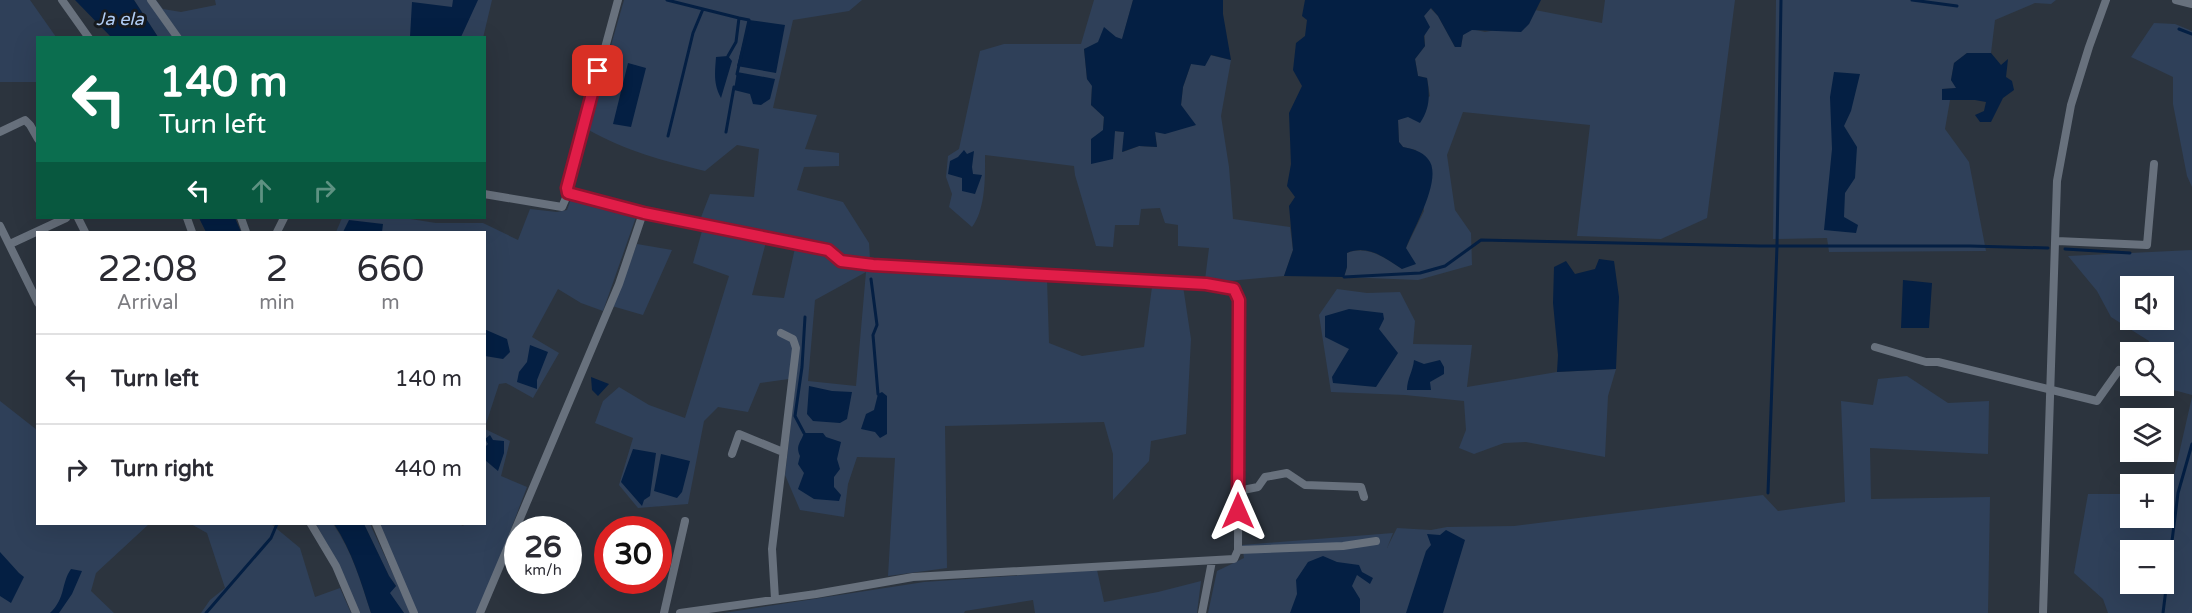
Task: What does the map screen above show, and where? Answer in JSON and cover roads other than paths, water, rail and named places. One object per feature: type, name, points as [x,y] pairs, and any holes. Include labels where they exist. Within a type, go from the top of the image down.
[{"type":"street","points":[[62,0],[88,36]]},
{"type":"street","points":[[152,0],[177,36]]},
{"type":"street","points":[[486,194],[562,207],[568,193],[567,188],[618,0]]},
{"type":"street","points":[[2043,613],[2057,181],[2071,105],[2106,0]]},
{"type":"street","points":[[2176,0],[2192,4]]},
{"type":"street","points":[[0,132],[25,120],[36,136]]},
{"type":"street","points":[[2056,241],[2147,245],[2154,164]]},
{"type":"street","points":[[568,193],[644,213],[828,250],[841,261],[873,265],[1206,284],[1234,289],[1239,300],[1238,550],[1234,559],[913,577],[816,594],[680,613]]},
{"type":"street","points":[[480,613],[551,440],[619,284],[644,213]]},
{"type":"street","points":[[38,231],[64,219]]},
{"type":"street","points":[[0,225],[36,299]]},
{"type":"street","points":[[10,244],[36,232]]},
{"type":"street","points":[[775,599],[772,549],[796,348],[792,339],[781,333]]},
{"type":"street","points":[[1875,347],[1926,362],[1938,362],[2097,401],[2119,370]]},
{"type":"street","points":[[732,454],[739,434],[783,452]]},
{"type":"street","points":[[1238,491],[1258,487],[1265,477],[1287,473],[1305,485],[1361,487],[1364,497]]},
{"type":"street","points":[[664,613],[685,521]]},
{"type":"street","points":[[312,525],[336,566],[356,613]]},
{"type":"street","points":[[376,525],[414,613]]},
{"type":"street","points":[[1238,550],[1343,546],[1376,541]]},
{"type":"street","points":[[1202,613],[1212,561]]},
{"type":"water","name":"Ja ela","points":[[75,0],[134,0],[157,36],[110,36]]},
{"type":"water","points":[[453,0],[478,0],[461,36],[410,36],[412,2],[452,7]]},
{"type":"water","points":[[1133,0],[1223,0],[1223,14],[1231,60],[1211,55],[1205,66],[1191,64],[1183,87],[1181,105],[1196,125],[1165,134],[1155,132],[1157,147],[1139,146],[1122,152],[1124,132],[1115,131],[1113,159],[1091,164],[1091,139],[1103,130],[1104,117],[1091,105],[1092,86],[1087,79],[1084,49],[1098,42],[1104,27],[1122,39]]},
{"type":"water","points":[[1305,0],[1541,0],[1529,24],[1521,32],[1472,30],[1463,35],[1461,47],[1455,47],[1431,8],[1424,16],[1430,27],[1424,36],[1425,46],[1415,59],[1418,76],[1427,78],[1429,96],[1427,107],[1420,123],[1408,117],[1398,120],[1399,142],[1403,147],[1423,154],[1432,167],[1430,190],[1426,203],[1406,248],[1416,264],[1402,269],[1376,254],[1362,250],[1347,253],[1344,277],[1284,276],[1293,250],[1289,206],[1295,197],[1287,186],[1291,164],[1289,113],[1302,86],[1293,70],[1296,43],[1305,36],[1307,20],[1302,16]]},
{"type":"water","points":[[749,20],[785,25],[776,73],[737,66]]},
{"type":"water","points":[[1967,53],[1991,53],[2001,65],[2008,59],[2006,77],[2012,81],[2014,90],[2003,98],[1991,122],[1980,122],[1975,115],[1984,111],[1986,102],[1942,100],[1942,89],[1956,88],[1951,80],[1954,63]]},
{"type":"water","points":[[728,56],[732,61],[721,98],[716,83],[716,57]]},
{"type":"water","points":[[628,63],[646,68],[631,127],[613,124]]},
{"type":"water","points":[[737,72],[775,79],[770,99],[761,105],[753,104],[750,94],[734,90]]},
{"type":"water","points":[[1834,72],[1860,74],[1851,111],[1844,126],[1857,147],[1855,178],[1845,193],[1844,217],[1858,225],[1856,233],[1824,230],[1832,149],[1830,97]]},
{"type":"water","points":[[964,150],[967,154],[974,151],[973,174],[982,175],[975,194],[962,191],[962,178],[948,174],[950,161]]},
{"type":"water","points":[[200,219],[235,219],[241,231],[206,231]]},
{"type":"water","points":[[349,220],[383,224],[382,231],[344,231]]},
{"type":"water","points":[[1599,259],[1614,261],[1619,297],[1616,369],[1557,372],[1558,355],[1553,303],[1554,267],[1566,261],[1575,274],[1595,269]]},
{"type":"water","points":[[1903,280],[1932,283],[1929,328],[1901,328]]},
{"type":"water","points":[[1349,309],[1383,313],[1384,319],[1379,329],[1398,353],[1376,387],[1333,383],[1332,377],[1349,349],[1325,337],[1325,316]]},
{"type":"water","points":[[486,330],[507,339],[510,352],[503,359],[486,356]]},
{"type":"water","points":[[530,345],[548,352],[537,380],[537,389],[517,382],[519,372],[527,362]]},
{"type":"water","points":[[1414,360],[1424,364],[1440,360],[1444,367],[1444,374],[1430,382],[1431,390],[1407,390]]},
{"type":"water","points":[[591,377],[609,384],[598,396],[592,390]]},
{"type":"water","points":[[809,386],[852,392],[847,419],[840,423],[813,421],[807,414]]},
{"type":"water","points":[[882,392],[887,396],[887,434],[880,438],[875,432],[861,429],[866,414],[874,410],[878,394]]},
{"type":"water","points":[[804,433],[823,433],[826,437],[841,442],[837,459],[840,469],[834,477],[834,487],[841,495],[839,501],[814,499],[798,489],[804,473],[798,464],[800,456],[798,447]]},
{"type":"water","points":[[490,435],[493,440],[504,441],[504,453],[498,471],[486,461],[488,444],[486,438]]},
{"type":"water","points":[[633,449],[656,453],[650,496],[644,500],[642,506],[621,482]]},
{"type":"water","points":[[661,454],[690,461],[682,492],[677,498],[654,491]]},
{"type":"water","points":[[335,525],[364,525],[396,586],[390,593],[404,613],[371,613],[360,578]]},
{"type":"water","points":[[1446,530],[1465,540],[1443,613],[1406,613],[1426,551],[1431,545],[1427,534],[1440,535]]},
{"type":"water","points":[[0,552],[24,577],[11,603],[0,596]]},
{"type":"water","points":[[1323,556],[1337,562],[1359,565],[1362,572],[1373,578],[1370,584],[1357,575],[1352,586],[1360,599],[1360,613],[1290,613],[1297,594],[1296,580],[1308,562]]},
{"type":"water","points":[[71,569],[82,571],[72,594],[59,613],[50,613],[59,602]]},
{"type":"waterway","points":[[667,0],[739,18],[736,42],[728,56]]},
{"type":"waterway","points":[[1768,493],[1777,246],[1781,0]]},
{"type":"waterway","points":[[1912,0],[1957,6]]},
{"type":"waterway","points":[[668,136],[693,33],[703,9]]},
{"type":"waterway","points":[[737,74],[749,20],[739,18]]},
{"type":"waterway","points":[[2179,29],[2192,34]]},
{"type":"waterway","points":[[726,132],[734,87]]},
{"type":"waterway","points":[[1344,277],[1420,273],[1445,266],[1481,240],[1760,246],[2048,248]]},
{"type":"waterway","points":[[2065,249],[2130,253]]},
{"type":"waterway","points":[[871,279],[877,325],[873,335],[878,394]]},
{"type":"waterway","points":[[804,433],[795,416],[802,367],[805,317]]},
{"type":"waterway","points":[[2163,613],[2178,493],[2192,444]]},
{"type":"waterway","points":[[206,613],[271,538],[277,525]]}]
